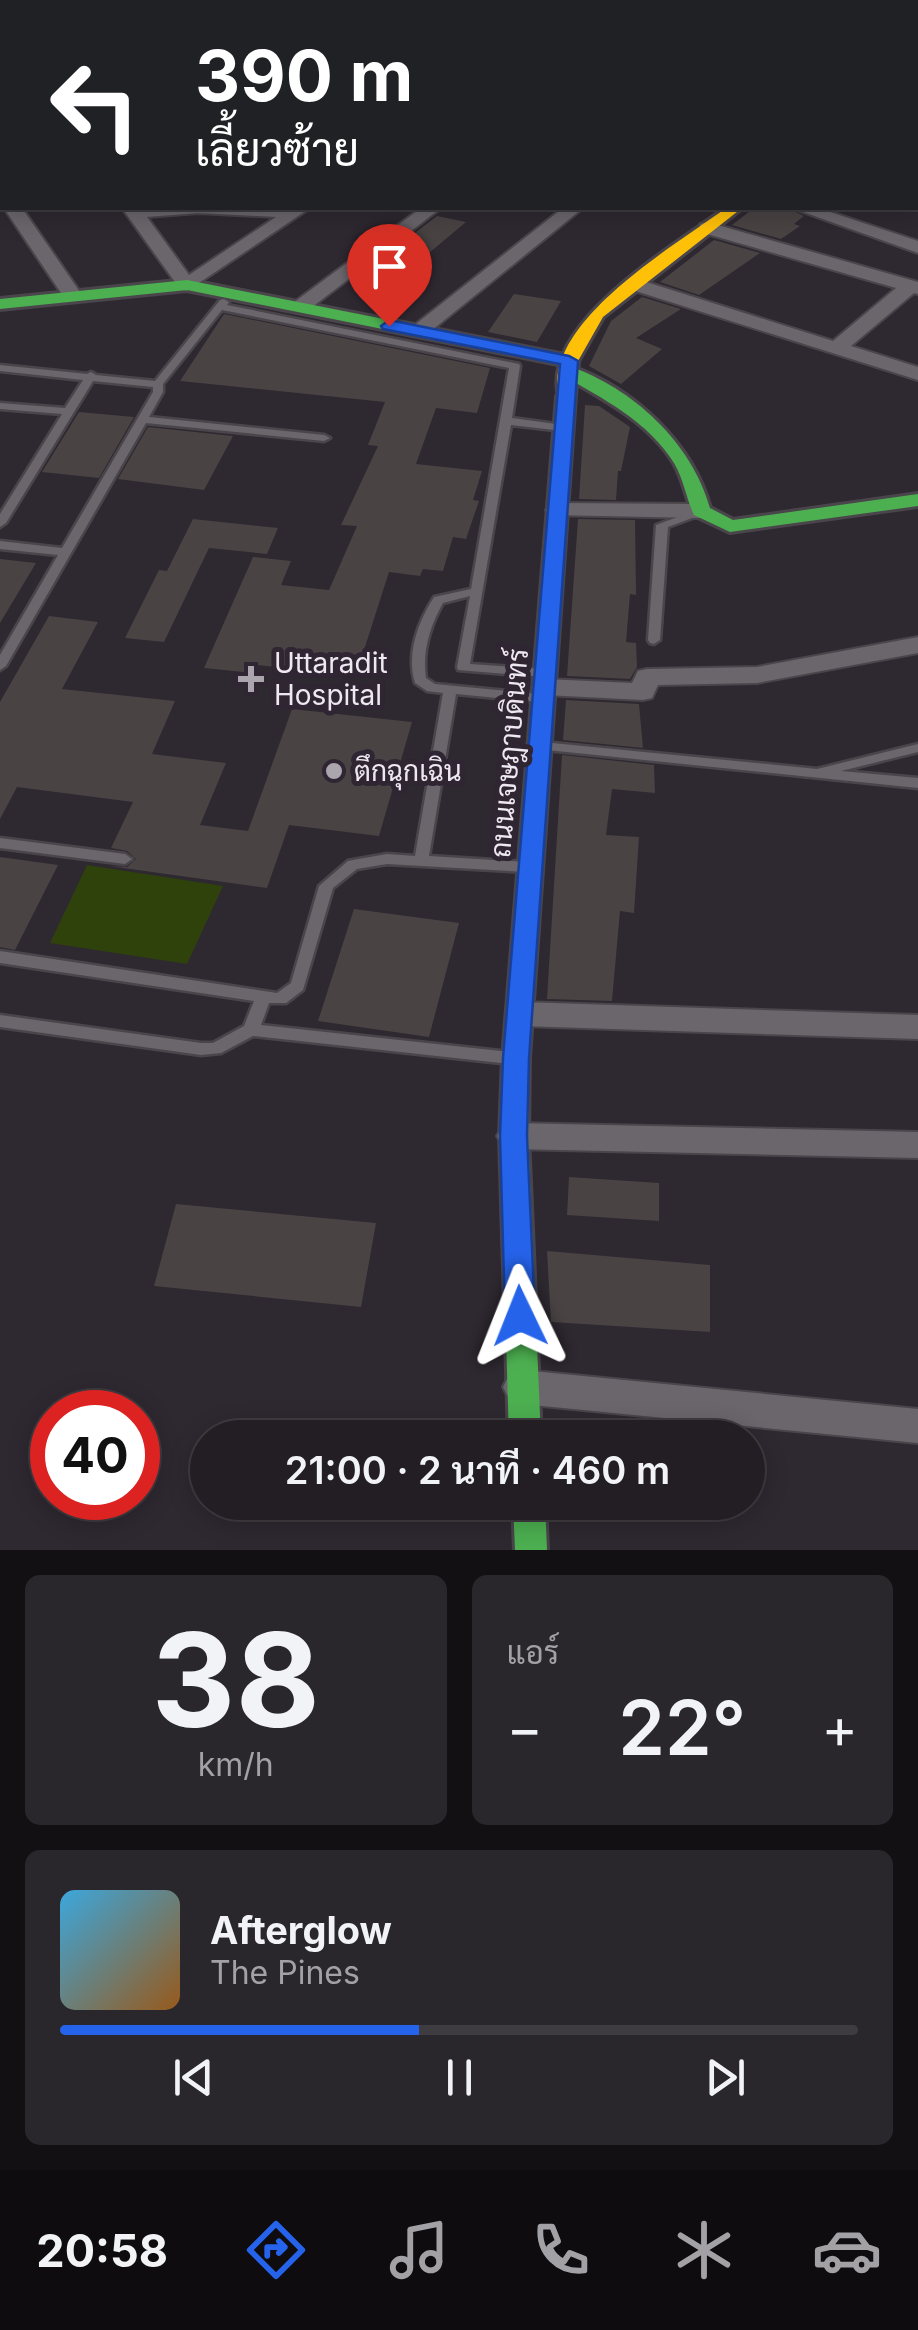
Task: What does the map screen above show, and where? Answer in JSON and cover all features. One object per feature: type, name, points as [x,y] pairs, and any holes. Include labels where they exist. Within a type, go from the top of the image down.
[{"type":"street","points":[[15,210],[72,295]]},
{"type":"street","points":[[132,210],[187,284],[225,300],[300,308],[419,332],[502,356],[569,366],[630,405],[682,455],[702,511]]},
{"type":"street","points":[[0,304],[187,284],[299,210]]},
{"type":"street","points":[[300,308],[429,210]]},
{"type":"street","points":[[419,332],[572,210]]},
{"type":"street","name":"ถนนเจษฎาบดินทร์","points":[[524,1420],[514,1136],[516,1058],[569,366],[596,314],[732,210]]},
{"type":"street","points":[[808,210],[914,241]]},
{"type":"street","points":[[707,228],[914,287]]},
{"type":"street","points":[[633,284],[918,374]]},
{"type":"street","points":[[837,348],[914,287]]},
{"type":"street","points":[[558,510],[702,511],[730,526],[918,500]]},
{"type":"street","points":[[545,686],[643,692],[646,677],[774,673],[918,645]]},
{"type":"street","points":[[522,1014],[918,1027]]},
{"type":"street","points":[[514,1136],[918,1145]]},
{"type":"street","points":[[522,1387],[918,1426]]},
{"type":"street","points":[[529,1520],[531,1550]]},
{"type":"lane","points":[[0,666],[142,419],[158,384],[225,300],[502,356],[515,366],[463,667],[489,669],[545,686]]},
{"type":"lane","points":[[0,368],[158,384]]},
{"type":"lane","points":[[0,523],[91,375]]},
{"type":"lane","points":[[0,406],[66,412]]},
{"type":"lane","points":[[142,419],[324,438]]},
{"type":"lane","points":[[507,421],[564,428]]},
{"type":"lane","points":[[654,640],[662,525],[702,511]]},
{"type":"lane","points":[[0,545],[66,552]]},
{"type":"lane","points":[[477,591],[438,600],[416,665],[420,680],[450,693],[485,695],[545,686]]},
{"type":"lane","points":[[485,695],[489,669]]},
{"type":"lane","points":[[422,861],[450,693]]},
{"type":"lane","points":[[541,746],[918,784]]},
{"type":"lane","points":[[812,774],[918,748]]},
{"type":"lane","points":[[0,843],[125,859]]},
{"type":"lane","points":[[0,957],[280,1000],[298,986],[326,886],[353,865],[387,859],[532,868]]},
{"type":"lane","points":[[251,1030],[263,997]]},
{"type":"lane","points":[[0,1021],[200,1049],[215,1049],[251,1030],[516,1058]]},
{"type":"green space","points":[[87,865],[223,886],[187,964],[50,943]]},
{"type":"building","points":[[751,210],[791,210],[804,216],[794,224],[800,226],[781,239],[732,225]]},
{"type":"building","points":[[437,216],[466,222],[410,269],[376,263]]},
{"type":"building","points":[[714,240],[760,253],[699,295],[660,282]]},
{"type":"building","points":[[514,294],[561,301],[537,342],[488,332]]},
{"type":"building","points":[[642,297],[681,309],[636,338],[662,349],[621,384],[589,366],[611,321]]},
{"type":"building","points":[[224,314],[490,368],[477,413],[436,408],[416,464],[482,471],[473,500],[479,501],[466,539],[453,537],[443,571],[423,569],[420,576],[389,572],[356,675],[247,664],[244,672],[204,668],[253,557],[291,561],[281,585],[329,590],[357,526],[341,525],[378,446],[368,445],[385,402],[180,381]]},
{"type":"building","points":[[585,405],[599,406],[630,427],[618,471],[616,500],[579,499]]},
{"type":"building","points":[[79,412],[134,417],[99,478],[42,472]]},
{"type":"building","points":[[148,427],[233,436],[204,490],[118,479]]},
{"type":"building","points":[[193,519],[278,528],[267,554],[209,548],[164,642],[125,638],[159,570],[167,571]]},
{"type":"building","points":[[578,519],[635,520],[636,595],[630,594],[626,642],[636,643],[637,667],[630,679],[567,676]]},
{"type":"building","points":[[0,559],[36,563],[0,623]]},
{"type":"building","points":[[49,616],[98,622],[62,689],[175,701],[152,754],[226,763],[200,825],[248,831],[292,709],[412,722],[379,836],[289,825],[267,888],[109,866],[127,867],[136,859],[127,851],[111,848],[133,802],[17,787],[0,819],[0,702]]},
{"type":"building","points":[[566,700],[639,704],[643,748],[563,740]]},
{"type":"building","points":[[562,755],[654,765],[655,793],[612,789],[606,835],[639,837],[634,913],[620,911],[612,1001],[547,999]]},
{"type":"building","points":[[0,857],[58,865],[15,950],[0,947]]},
{"type":"building","points":[[354,909],[459,923],[429,1037],[318,1021]]},
{"type":"building","points":[[569,1177],[659,1183],[659,1221],[567,1215]]},
{"type":"building","points":[[176,1204],[376,1223],[361,1307],[154,1286]]},
{"type":"building","points":[[547,1251],[710,1265],[710,1332],[551,1322]]},
{"type":"traffic: fast","points":[[0,304],[187,285],[569,361]]},
{"type":"traffic: fast","points":[[568,371],[652,426],[683,463],[701,511],[730,526],[918,500]]},
{"type":"traffic: fast","points":[[524,1420],[514,1136],[516,1058],[566,396]]},
{"type":"traffic: fast","points":[[530,1520],[531,1550]]},
{"type":"traffic: slow","points":[[566,396],[569,361],[596,314],[732,210]]},
{"type":"place","name":"Uttaradit Hospital","points":[[251,679]]},
{"type":"place","name":"ตึกฉุกเฉิน","points":[[334,771]]},
{"type":"route","points":[[389,326],[569,361],[516,1058],[514,1136],[520,1316]]}]
